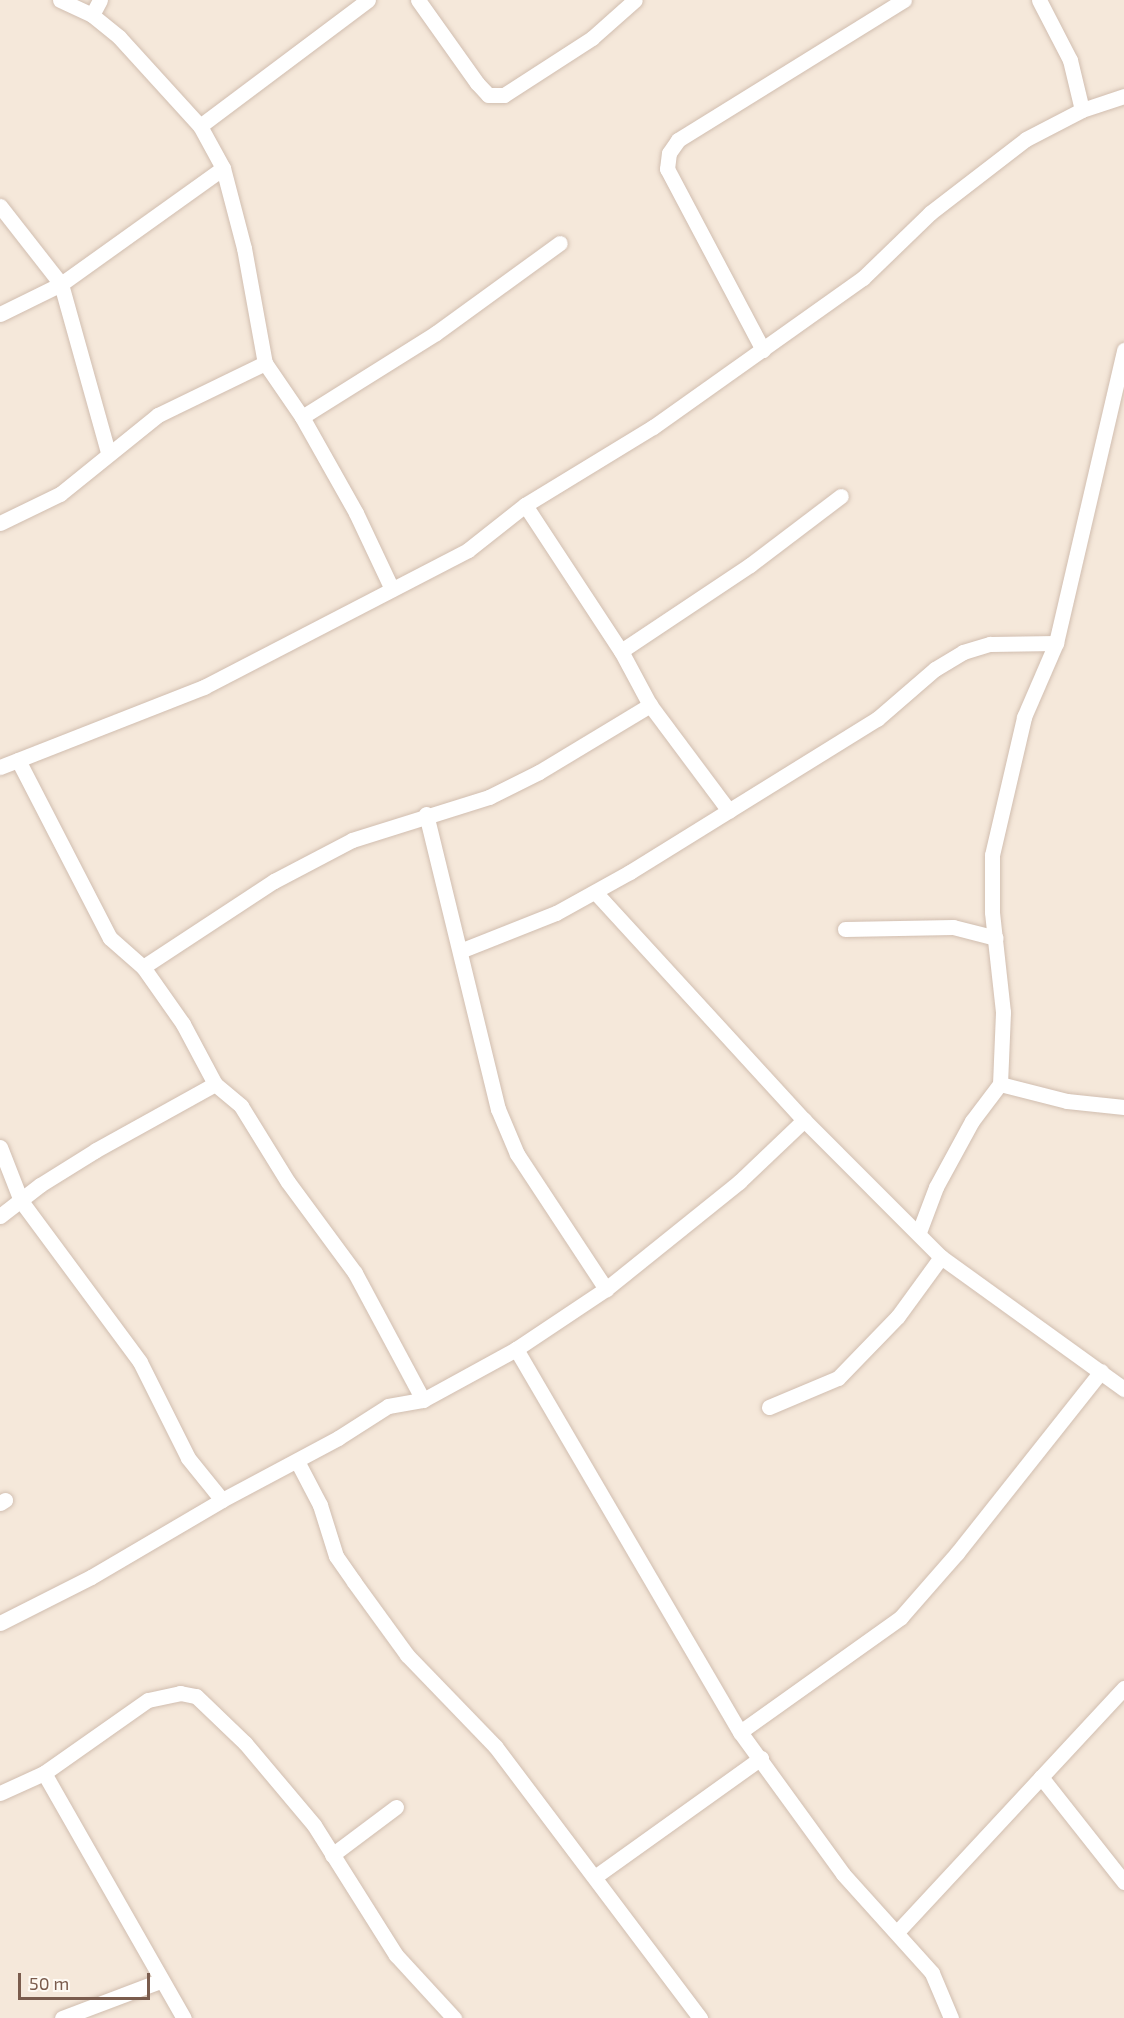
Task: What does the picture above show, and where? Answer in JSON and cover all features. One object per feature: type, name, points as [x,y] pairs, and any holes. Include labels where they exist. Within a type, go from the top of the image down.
[{"type":"street","points":[[60,0],[92,15],[151,69],[200,126],[223,168],[243,248],[265,363],[302,417],[356,513],[392,589]]},
{"type":"street","points":[[92,15],[100,0]]},
{"type":"street","points":[[200,126],[368,0]]},
{"type":"street","points":[[418,0],[488,95],[504,95],[592,38],[634,0]]},
{"type":"street","points":[[763,350],[667,169],[669,153],[678,140],[904,0]]},
{"type":"street","points":[[1039,0],[1070,60],[1082,110]]},
{"type":"street","points":[[0,767],[204,687],[468,550],[525,505],[592,467],[763,350],[863,278],[930,213],[1026,139],[1082,110],[1124,96]]},
{"type":"street","points":[[0,314],[61,284],[223,168]]},
{"type":"street","points":[[0,206],[61,284],[108,452]]},
{"type":"street","points":[[302,417],[436,333],[560,243]]},
{"type":"street","points":[[919,1232],[936,1187],[972,1121],[1000,1084],[1004,1050],[992,912],[992,855],[1024,717],[1056,643],[1124,350]]},
{"type":"street","points":[[0,523],[60,494],[108,452],[158,415],[265,363]]},
{"type":"street","points":[[621,651],[750,566],[842,496]]},
{"type":"street","points":[[525,505],[621,651],[650,705],[729,811]]},
{"type":"street","points":[[460,951],[556,913],[595,892],[878,719],[935,669],[963,652],[990,644],[1056,643]]},
{"type":"street","points":[[143,967],[274,881],[352,840],[426,814],[489,797],[539,772],[650,705]]},
{"type":"street","points":[[18,760],[110,938],[143,967],[183,1024],[215,1084],[241,1107],[288,1182],[355,1273],[423,1400]]},
{"type":"street","points":[[426,814],[460,951],[478,1041],[498,1109],[517,1154],[606,1289]]},
{"type":"street","points":[[595,892],[804,1120],[919,1232],[941,1257],[1124,1389]]},
{"type":"street","points":[[845,929],[953,927],[996,938]]},
{"type":"street","points":[[0,1216],[96,1150],[215,1084]]},
{"type":"street","points":[[1000,1084],[1067,1101],[1124,1107]]},
{"type":"street","points":[[0,1623],[91,1577],[222,1500],[297,1461],[388,1406],[423,1400],[516,1349],[606,1289],[739,1182],[804,1120]]},
{"type":"street","points":[[0,1147],[21,1201],[140,1362],[188,1458],[222,1500]]},
{"type":"street","points":[[769,1407],[838,1378],[898,1316],[941,1257]]},
{"type":"street","points":[[516,1349],[740,1732],[761,1758],[843,1875],[898,1931],[932,1973],[951,2018]]},
{"type":"street","points":[[740,1732],[901,1617],[957,1553],[1101,1371]]},
{"type":"street","points":[[297,1461],[320,1505],[336,1556],[367,1600],[407,1655],[495,1746],[596,1876],[700,2018]]},
{"type":"street","points":[[898,1931],[1124,1688]]},
{"type":"street","points":[[0,1793],[44,1773],[148,1700],[180,1693],[196,1696],[245,1743],[314,1825],[396,1954],[450,2013],[433,2018]]},
{"type":"street","points":[[596,1876],[761,1758]]},
{"type":"street","points":[[44,1773],[160,1981],[184,2018]]},
{"type":"street","points":[[1041,1778],[1124,1882]]},
{"type":"street","points":[[332,1855],[396,1807]]},
{"type":"street","points":[[62,2018],[160,1981]]},
{"type":"shaded area","points":[[0,0],[1124,0],[1124,2018],[0,2018]]}]
